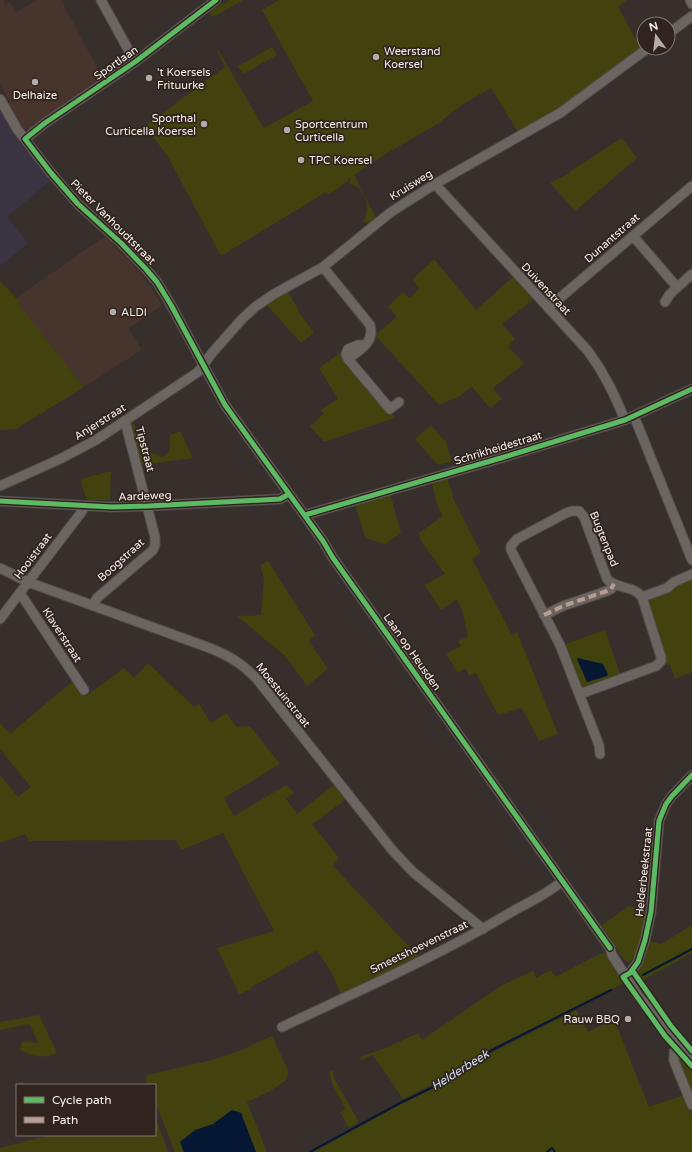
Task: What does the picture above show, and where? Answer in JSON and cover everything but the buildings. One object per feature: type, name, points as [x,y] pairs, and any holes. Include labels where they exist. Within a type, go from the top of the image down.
[{"type":"street","points":[[102,0],[135,62]]},
{"type":"street","name":"Sportlaan","points":[[25,139],[45,123],[135,62],[216,0]]},
{"type":"street","points":[[690,0],[692,4]]},
{"type":"street","points":[[676,28],[692,16]]},
{"type":"street","name":"Kruisweg","points":[[204,364],[242,319],[255,307],[274,294],[323,267],[391,212],[435,184],[560,112],[637,56]]},
{"type":"street","name":"Pieter Vanhoudtstraat","points":[[0,99],[17,129],[51,173],[78,204],[145,268],[165,294],[204,364]]},
{"type":"street","name":"Duivenstraat","points":[[435,184],[588,351],[611,388],[625,420]]},
{"type":"street","name":"Dunantstraat","points":[[548,308],[692,186]]},
{"type":"street","points":[[633,236],[677,287]]},
{"type":"street","points":[[323,267],[368,322],[371,334],[370,340],[348,359],[390,409],[399,402]]},
{"type":"street","points":[[665,302],[670,294],[692,274]]},
{"type":"street","name":"Anjerstraat","points":[[0,486],[96,440],[198,372],[204,364]]},
{"type":"street","name":"Laan op Heusden","points":[[204,364],[226,405],[305,515],[333,558],[610,948],[616,953],[628,974],[645,994],[651,1008],[692,1059]]},
{"type":"street","name":"Schrikheidestraat","points":[[305,515],[625,420],[692,389]]},
{"type":"street","points":[[634,416],[692,560]]},
{"type":"street","name":"Tipstraat","points":[[125,421],[148,506]]},
{"type":"street","name":"Aardeweg","points":[[0,501],[85,506],[148,506],[280,499],[289,494]]},
{"type":"street","name":"Hooistraat","points":[[0,619],[85,506]]},
{"type":"street","name":"Boogstraat","points":[[93,605],[97,598],[153,550],[155,545],[155,537],[148,506]]},
{"type":"street","name":"Bugtenpad","points":[[600,754],[599,745],[560,645],[512,554],[511,546],[517,539],[566,513],[577,511],[583,514],[609,582],[632,589],[638,592],[642,597]]},
{"type":"street","name":"Moestuinstraat","points":[[0,568],[28,582],[207,646],[242,664],[260,683],[393,851],[413,872],[483,929]]},
{"type":"street","points":[[580,694],[659,664],[661,657],[660,653],[642,597],[667,588],[674,582],[692,574]]},
{"type":"street","name":"Bugtenpad","points":[[544,616],[563,606],[608,591],[614,584]]},
{"type":"street","name":"Klaverstraat","points":[[20,593],[84,690]]},
{"type":"street","name":"Helderbeekstraat","points":[[628,974],[638,962],[645,940],[651,912],[659,821],[666,804],[692,775]]},
{"type":"street","name":"Smeetshoevenstraat","points":[[282,1027],[483,929],[527,902],[555,888],[562,881]]},
{"type":"street","points":[[681,1046],[674,1052],[674,1061],[692,1105]]},
{"type":"shaded area","points":[[0,0],[3,0],[6,5],[10,2],[16,12],[37,0],[61,0],[103,79],[39,123],[33,124],[27,129],[22,129],[6,105],[10,102],[0,84]]},
{"type":"shaded area","points":[[228,0],[243,0],[215,16],[211,15],[210,11],[229,1]]},
{"type":"shaded area","name":"Sportcentrum Curticella","points":[[279,0],[627,0],[618,7],[636,39],[636,52],[554,111],[518,132],[491,88],[463,104],[439,123],[389,152],[354,175],[376,218],[369,223],[363,222],[367,210],[367,203],[359,188],[353,184],[350,184],[350,177],[348,181],[328,195],[326,192],[221,256],[168,157],[145,126],[225,67],[217,51],[218,50],[264,128],[313,101],[262,10]]},
{"type":"shaded area","points":[[272,47],[277,55],[243,74],[238,66]]},
{"type":"shaded area","points":[[0,107],[19,138],[19,141],[51,180],[7,217],[28,243],[0,266]]},
{"type":"shaded area","points":[[622,138],[637,158],[575,211],[550,183],[569,173]]},
{"type":"shaded area","points":[[104,237],[109,240],[133,265],[151,287],[162,305],[129,328],[141,349],[140,351],[84,387],[19,306],[16,298]]},
{"type":"shaded area","points":[[434,259],[476,310],[514,276],[534,299],[502,324],[515,339],[508,346],[524,364],[493,388],[502,399],[490,408],[472,387],[458,397],[439,405],[374,334],[397,317],[388,306],[403,292],[410,298],[419,288],[412,280]]},
{"type":"shaded area","points":[[0,281],[18,300],[20,306],[84,387],[16,429],[0,430]]},
{"type":"shaded area","points":[[287,290],[301,315],[314,333],[301,343],[266,304]]},
{"type":"shaded area","points":[[342,353],[395,418],[324,442],[310,426],[324,414],[321,410],[338,399],[319,368]]},
{"type":"shaded area","points":[[132,421],[142,444],[148,451],[163,457],[168,453],[170,448],[170,435],[180,431],[193,458],[140,465],[128,424]]},
{"type":"shaded area","points":[[431,425],[446,442],[452,462],[438,465],[415,439]]},
{"type":"shaded area","points":[[111,471],[110,500],[87,500],[81,479]]},
{"type":"shaded area","points":[[447,477],[454,500],[481,553],[472,559],[512,635],[517,632],[558,734],[539,741],[522,708],[498,715],[476,673],[469,676],[466,668],[458,673],[446,654],[461,646],[458,641],[468,637],[462,610],[457,599],[441,610],[425,585],[445,574],[421,541],[419,533],[443,516],[439,509],[431,481]]},
{"type":"shaded area","points":[[390,493],[401,533],[385,544],[365,538],[355,503]]},
{"type":"shaded area","points":[[268,561],[315,635],[309,641],[328,669],[307,686],[285,656],[237,616],[261,615],[264,579],[260,565]]},
{"type":"shaded area","points":[[692,579],[692,672],[675,679],[670,664],[667,665],[647,607],[647,599]]},
{"type":"shaded area","points":[[605,630],[621,676],[584,689],[581,688],[563,645]]},
{"type":"shaded area","points":[[148,663],[194,707],[199,704],[211,723],[226,713],[237,727],[250,726],[280,764],[224,798],[234,816],[286,785],[294,793],[286,799],[297,814],[335,784],[345,800],[312,824],[339,858],[333,866],[419,957],[341,995],[332,973],[317,950],[251,987],[252,989],[239,994],[217,948],[274,931],[223,833],[181,850],[176,840],[29,841],[25,834],[0,843],[0,775],[18,797],[31,787],[0,749],[0,723],[10,734],[74,680],[86,696],[124,668],[134,678]]},
{"type":"shaded area","points":[[629,906],[647,910],[642,937],[635,958],[626,962],[601,926]]},
{"type":"shaded area","points":[[692,925],[692,953],[643,980],[641,977],[638,978],[637,973],[645,958],[649,941],[661,944]]},
{"type":"shaded area","points":[[604,952],[624,983],[484,1052],[453,1074],[403,1099],[373,1055],[362,1060],[359,1057],[388,1047],[418,1033],[422,1040],[502,985],[533,971],[536,978],[551,970],[555,977]]},
{"type":"shaded area","points":[[576,1010],[588,1032],[614,1019],[649,1107],[684,1095],[692,1115],[692,1152],[313,1152],[396,1107],[450,1080],[451,1081],[493,1052]]},
{"type":"shaded area","points":[[39,1015],[57,1053],[42,1057],[20,1050],[22,1041],[39,1043],[29,1024],[0,1030],[0,1022]]},
{"type":"shaded area","points":[[272,1036],[289,1072],[285,1081],[270,1091],[247,1102],[267,1152],[256,1152],[241,1113],[232,1110],[213,1124],[194,1131],[180,1142],[184,1152],[175,1152],[156,1104],[156,1084],[148,1084],[146,1080],[147,1075],[208,1061],[234,1053]]},
{"type":"shaded area","points":[[678,1057],[681,1058],[692,1072],[692,1101],[677,1062]]},
{"type":"shaded area","points":[[330,1071],[333,1071],[334,1078],[359,1122],[349,1128],[340,1112],[345,1110],[331,1082]]},
{"type":"shaded area","points":[[156,1119],[168,1152],[0,1152],[0,1148],[46,1136],[156,1136]]},
{"type":"water","points":[[577,659],[603,664],[608,674],[607,676],[587,682]]},
{"type":"water","points":[[232,1110],[241,1113],[256,1152],[184,1152],[180,1142],[195,1130],[213,1124]]},
{"type":"waterway","name":"Helderbeek","points":[[643,975],[692,949]]},
{"type":"waterway","name":"Helderbeek","points":[[310,1152],[400,1103],[454,1077],[492,1050],[611,990]]},
{"type":"waterway","points":[[547,1152],[552,1148],[555,1152]]},
{"type":"marked path","points":[[544,615],[563,606],[607,591],[611,589],[614,584]]},
{"type":"cycle path","points":[[216,0],[135,62],[45,123],[25,139],[51,173],[78,204],[121,243],[157,282],[225,405],[323,541],[333,558],[610,948]]},
{"type":"cycle path","points":[[305,515],[625,420],[692,389]]},
{"type":"cycle path","points":[[0,501],[112,507],[280,499],[289,494]]},
{"type":"cycle path","points":[[692,775],[666,804],[659,821],[651,912],[645,940],[638,962],[630,973],[623,977],[665,1036],[692,1066]]},
{"type":"cycle path","points":[[632,970],[671,1026],[692,1051]]},
{"type":"place","name":"Weerstand Koersel","points":[[376,57]]},
{"type":"place","name":"'t Koersels Frituurke","points":[[149,78]]},
{"type":"place","name":"Delhaize","points":[[35,82]]},
{"type":"place","name":"Sporthal Curticella Koersel","points":[[204,124]]},
{"type":"place","name":"Sportcentrum Curticella","points":[[287,130]]},
{"type":"place","name":"TPC Koersel","points":[[301,160]]},
{"type":"place","name":"ALDI","points":[[113,312]]},
{"type":"place","name":"Rauw BBQ","points":[[628,1019]]}]
